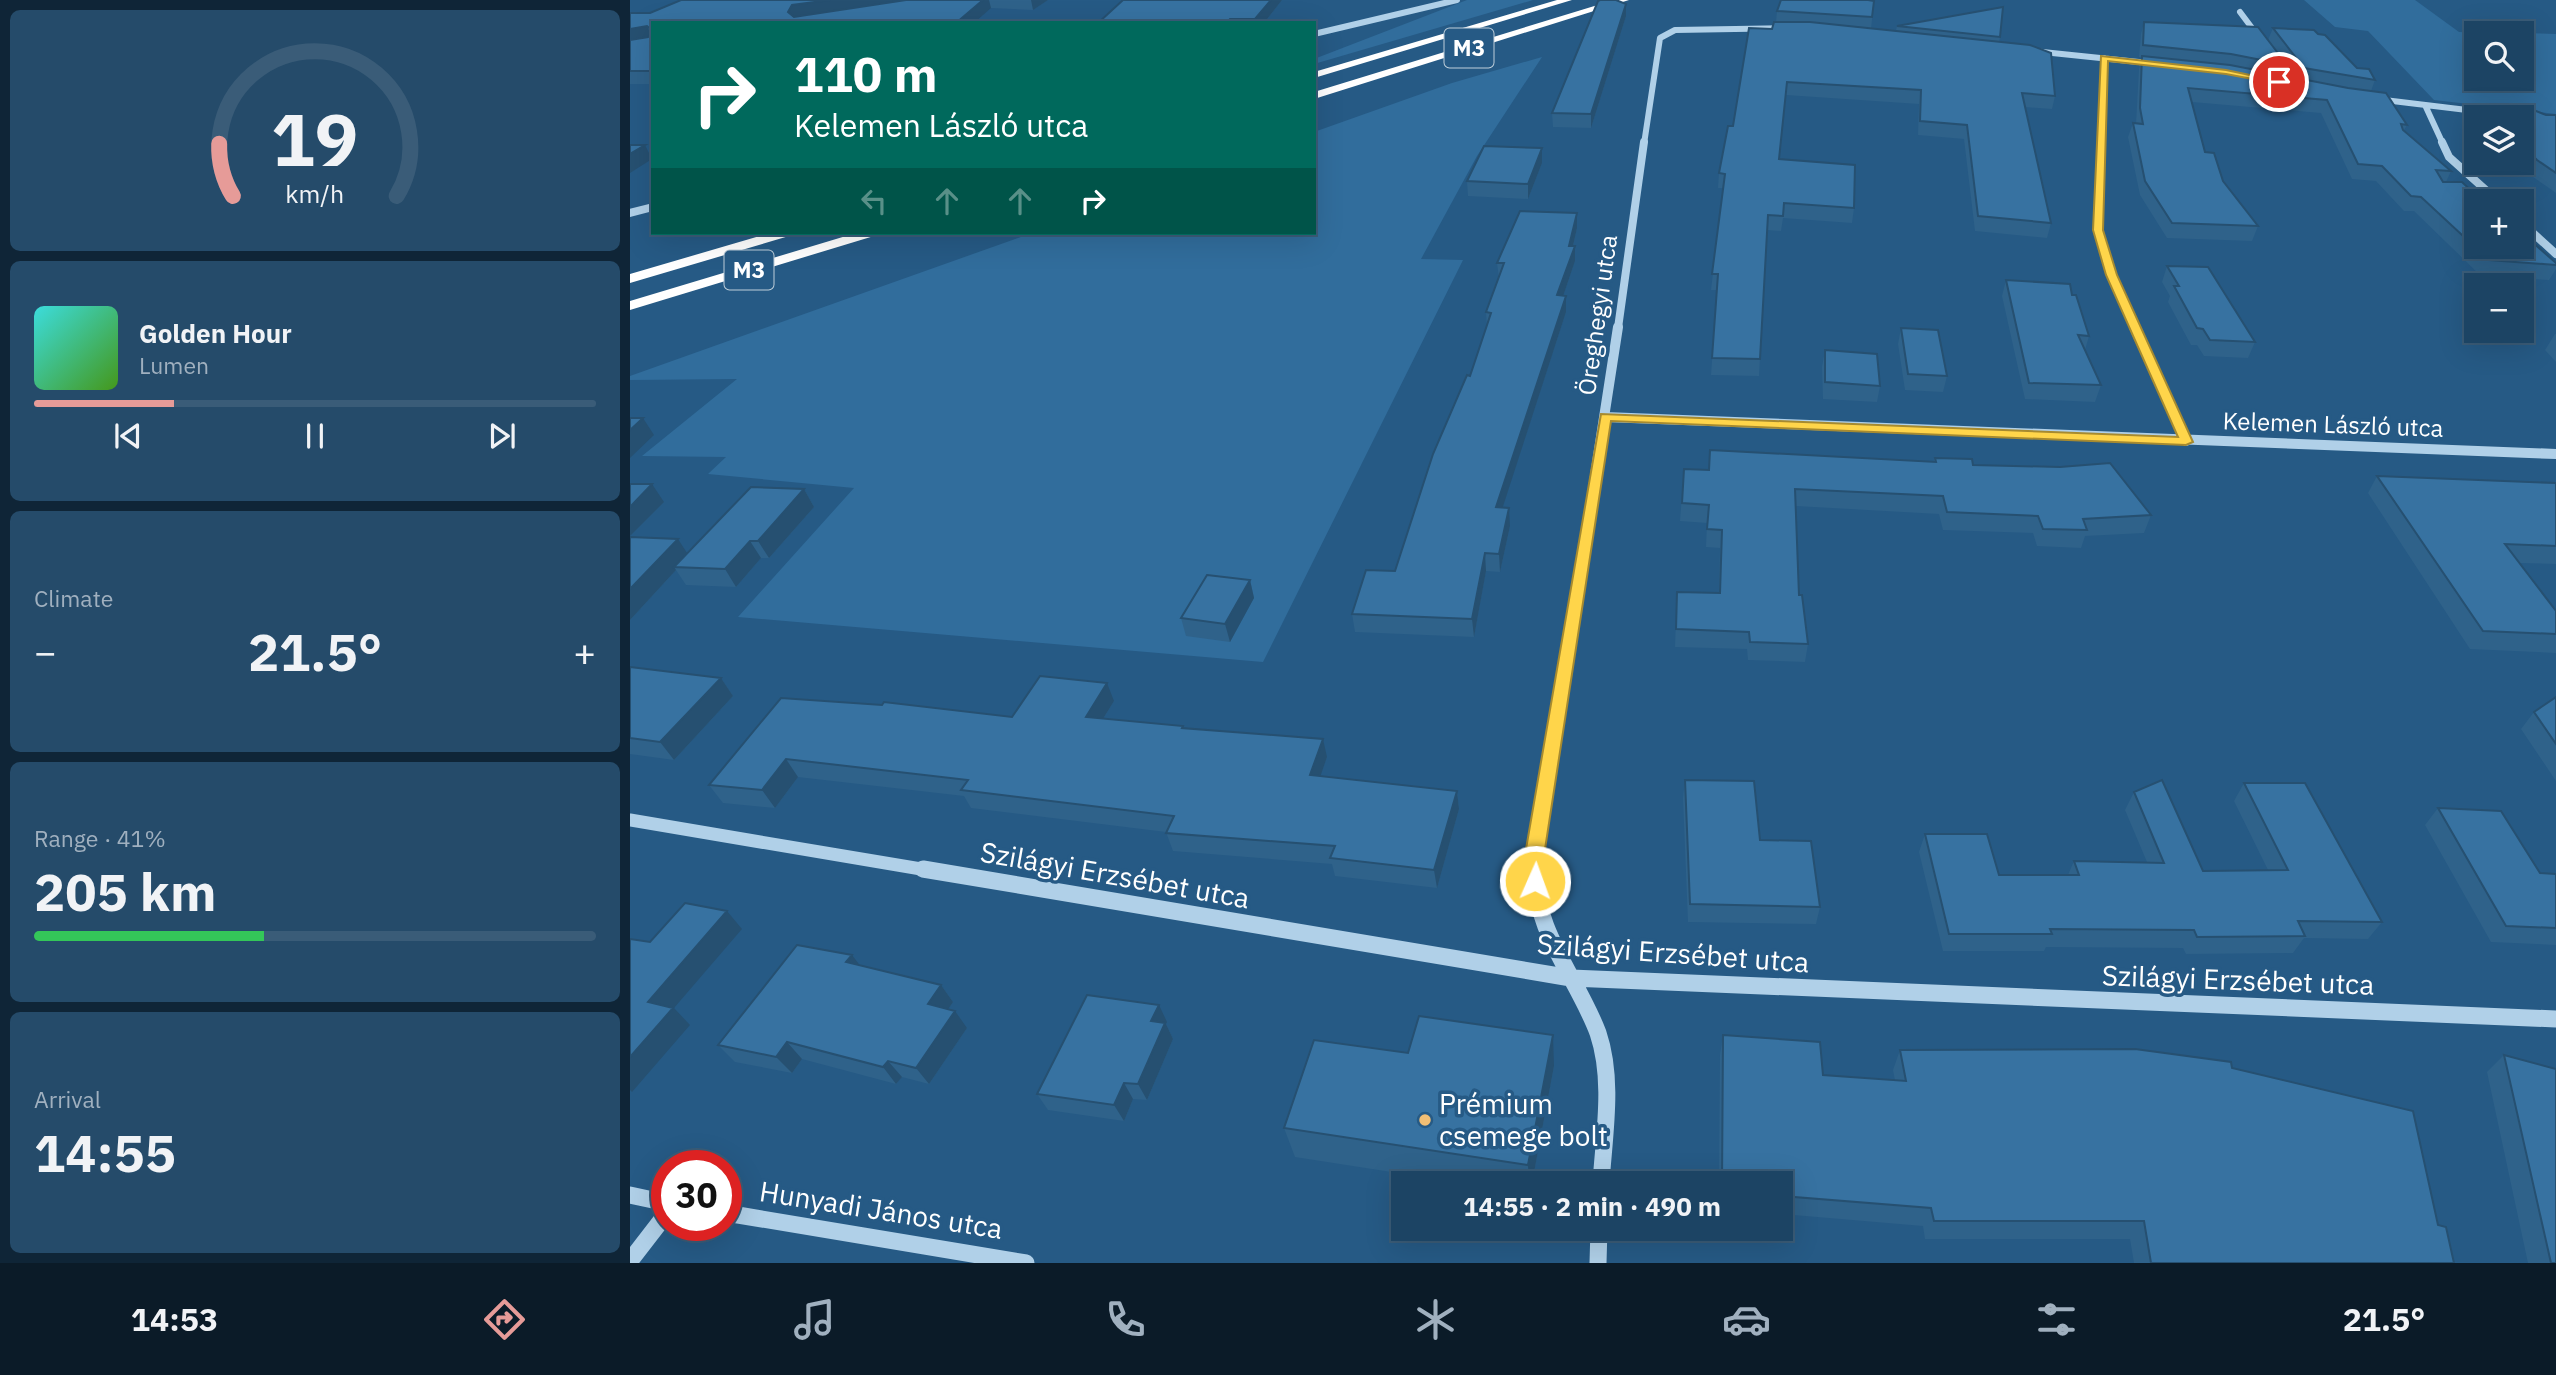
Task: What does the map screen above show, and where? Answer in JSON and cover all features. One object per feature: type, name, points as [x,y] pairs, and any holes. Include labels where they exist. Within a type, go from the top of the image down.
[{"type":"highway","name":"M3","points":[[1316,74],[1567,0]]},
{"type":"highway","name":"M3","points":[[1316,95],[1624,0]]},
{"type":"highway","name":"M3","points":[[630,278],[777,235]]},
{"type":"highway","name":"M3","points":[[630,306],[862,235]]},
{"type":"street","points":[[1316,34],[1457,0]]},
{"type":"street","points":[[2240,12],[2264,43]]},
{"type":"street","name":"Öreghegyi utca","points":[[1601,1171],[1605,1076],[1600,1036],[1541,910],[1535,881],[1536,849],[1605,417],[1657,49],[1660,37],[1669,32],[1695,28],[1796,29]]},
{"type":"street","points":[[2028,50],[2168,65]]},
{"type":"street","points":[[2104,58],[2098,230],[2111,275],[2186,442]]},
{"type":"street","points":[[2370,99],[2464,110]]},
{"type":"street","points":[[2425,105],[2449,157],[2485,189]]},
{"type":"street","points":[[630,213],[651,208]]},
{"type":"street","points":[[2534,234],[2556,254]]},
{"type":"street","name":"Kelemen László utca","points":[[1605,417],[2186,442],[2556,454]]},
{"type":"street","name":"Szilágyi Erzsébet utca","points":[[630,820],[1571,978],[2556,1019]]},
{"type":"street","points":[[630,1195],[651,1200]]},
{"type":"street","name":"Hunyadi János utca","points":[[742,1216],[1026,1263]]},
{"type":"street","points":[[630,1261],[651,1234]]},
{"type":"street","points":[[1598,1263],[1599,1241]]},
{"type":"shaded area","points":[[1467,0],[1533,0],[1316,63],[1316,58]]},
{"type":"shaded area","points":[[2304,0],[2415,0],[2459,32],[2464,32],[2464,91],[2534,91],[2534,33],[2556,34],[2556,114],[2534,111],[2534,105],[2478,105],[2434,100],[2368,31],[2335,27]]},
{"type":"shaded area","points":[[1542,57],[1477,156],[1421,259],[1463,260],[1263,662],[738,617],[854,488],[708,474],[726,457],[642,456],[737,379],[630,380],[630,376],[1026,235],[1316,235],[1316,131],[1452,83]]},
{"type":"building","points":[[681,0],[830,0],[792,5],[788,12],[794,17],[906,0],[983,0],[958,21],[651,21],[651,29],[647,26],[630,29],[630,13],[650,13]]},
{"type":"building","points":[[1123,0],[1271,0],[1255,19],[1100,21]]},
{"type":"building","points":[[1616,0],[1626,4],[1591,114],[1552,113],[1598,1]]},
{"type":"building","points":[[1781,0],[1874,1],[1872,17],[1777,11]]},
{"type":"building","points":[[2003,7],[2000,37],[1897,26]]},
{"type":"building","points":[[1774,22],[1810,22],[2030,45],[2051,53],[2055,96],[2022,93],[2051,223],[1978,216],[1967,125],[1920,121],[1921,90],[1787,82],[1779,159],[1855,165],[1854,208],[1784,203],[1783,216],[1768,215],[1760,359],[1712,358],[1718,274],[1712,274],[1725,174],[1719,173],[1728,126],[1733,126],[1749,28],[1772,29]]},
{"type":"building","points":[[2144,22],[2258,27],[2287,65],[2231,54],[2143,45]]},
{"type":"building","points":[[2273,28],[2314,30],[2325,35],[2357,68],[2369,69],[2375,80],[2304,68]]},
{"type":"building","points":[[651,33],[651,71],[630,71],[630,40],[648,37]]},
{"type":"building","points":[[2142,56],[2230,65],[2386,93],[2407,125],[2401,124],[2403,130],[2451,171],[2436,170],[2443,182],[2462,182],[2469,189],[2464,189],[2464,237],[2421,197],[2411,196],[2382,166],[2358,164],[2327,100],[2188,88],[2205,152],[2214,153],[2223,181],[2258,226],[2172,223],[2145,181],[2133,123],[2143,124],[2140,108]]},
{"type":"building","points":[[2534,110],[2546,115],[2556,115],[2556,173],[2534,157]]},
{"type":"building","points":[[630,145],[645,145],[630,154]]},
{"type":"building","points":[[1484,146],[1542,148],[1528,184],[1467,181]]},
{"type":"building","points":[[1520,211],[1577,213],[1569,246],[1575,246],[1557,295],[1566,296],[1496,507],[1509,508],[1499,554],[1485,553],[1472,619],[1352,614],[1366,570],[1395,571],[1433,454],[1467,375],[1470,376],[1491,313],[1486,312],[1504,263],[1497,263]]},
{"type":"building","points":[[2534,244],[2556,265],[2489,260],[2534,259]]},
{"type":"building","points":[[2167,266],[2208,267],[2255,342],[2210,340],[2203,329],[2197,328],[2174,286],[2179,286]]},
{"type":"building","points":[[2006,280],[2070,284],[2089,336],[2078,335],[2101,385],[2029,383]]},
{"type":"building","points":[[1901,328],[1938,330],[1947,376],[1908,374]]},
{"type":"building","points":[[1825,350],[1877,354],[1880,386],[1825,382]]},
{"type":"building","points":[[630,418],[643,418],[630,430]]},
{"type":"building","points":[[1710,450],[1936,462],[1935,458],[1972,459],[1973,465],[2060,467],[2110,463],[2151,515],[2083,519],[2087,530],[2043,529],[2038,516],[1947,512],[1943,496],[1795,489],[1799,595],[1802,595],[1808,644],[1750,642],[1749,632],[1676,629],[1677,592],[1720,593],[1722,530],[1707,529],[1709,505],[1682,503],[1684,469],[1709,470]]},
{"type":"building","points":[[2377,476],[2556,483],[2556,546],[2505,544],[2556,611],[2556,634],[2483,631]]},
{"type":"building","points":[[630,484],[652,484],[630,507]]},
{"type":"building","points":[[751,487],[804,489],[758,541],[750,541],[725,569],[674,567]]},
{"type":"building","points":[[630,537],[678,539],[630,589]]},
{"type":"building","points":[[1207,575],[1250,580],[1225,624],[1181,618]]},
{"type":"building","points":[[630,667],[721,678],[660,742],[630,738]]},
{"type":"building","points":[[1040,676],[1107,683],[1086,717],[1323,739],[1310,775],[1457,791],[1434,870],[1330,858],[1335,846],[1166,833],[1174,816],[961,790],[968,780],[786,759],[762,790],[709,785],[781,698],[882,705],[884,702],[1012,717]]},
{"type":"building","points":[[2556,697],[2556,744],[2534,712]]},
{"type":"building","points":[[1685,780],[1754,781],[1760,840],[1811,841],[1820,907],[1690,904]]},
{"type":"building","points":[[2162,780],[2203,871],[2288,870],[2244,783],[2305,783],[2382,922],[2298,921],[2305,936],[2197,937],[2194,930],[2050,929],[2052,934],[1949,934],[1925,834],[1987,834],[1999,875],[2079,875],[2074,861],[2164,863],[2134,792]]},
{"type":"building","points":[[2438,808],[2501,811],[2540,873],[2556,874],[2556,928],[2506,926]]},
{"type":"building","points":[[685,903],[727,911],[648,1002],[673,1008],[630,1057],[630,939],[650,942]]},
{"type":"building","points":[[797,945],[852,955],[846,962],[941,985],[928,1004],[955,1011],[916,1068],[888,1061],[883,1067],[787,1042],[776,1057],[718,1045]]},
{"type":"building","points":[[1087,995],[1159,1005],[1151,1021],[1165,1023],[1138,1084],[1124,1083],[1114,1105],[1037,1094]]},
{"type":"building","name":"Prémium csemege bolt","points":[[1419,1016],[1553,1035],[1528,1165],[1284,1128],[1314,1040],[1408,1053]]},
{"type":"building","points":[[1723,1035],[1820,1042],[1823,1075],[1906,1081],[1900,1050],[2135,1049],[2231,1062],[2232,1068],[2413,1111],[2438,1225],[2446,1227],[2454,1263],[2151,1263],[2144,1221],[1934,1221],[1931,1208],[1793,1197],[1793,1171],[1722,1171]]},
{"type":"building","points":[[2504,1055],[2556,1069],[2556,1263],[2551,1263]]},
{"type":"place","name":"Prémium csemege bolt","points":[[1425,1120]]},
{"type":"route","points":[[1535,881],[1536,849],[1605,417],[2186,442],[2102,250],[2098,209],[2104,58],[2242,74],[2279,82]]}]
